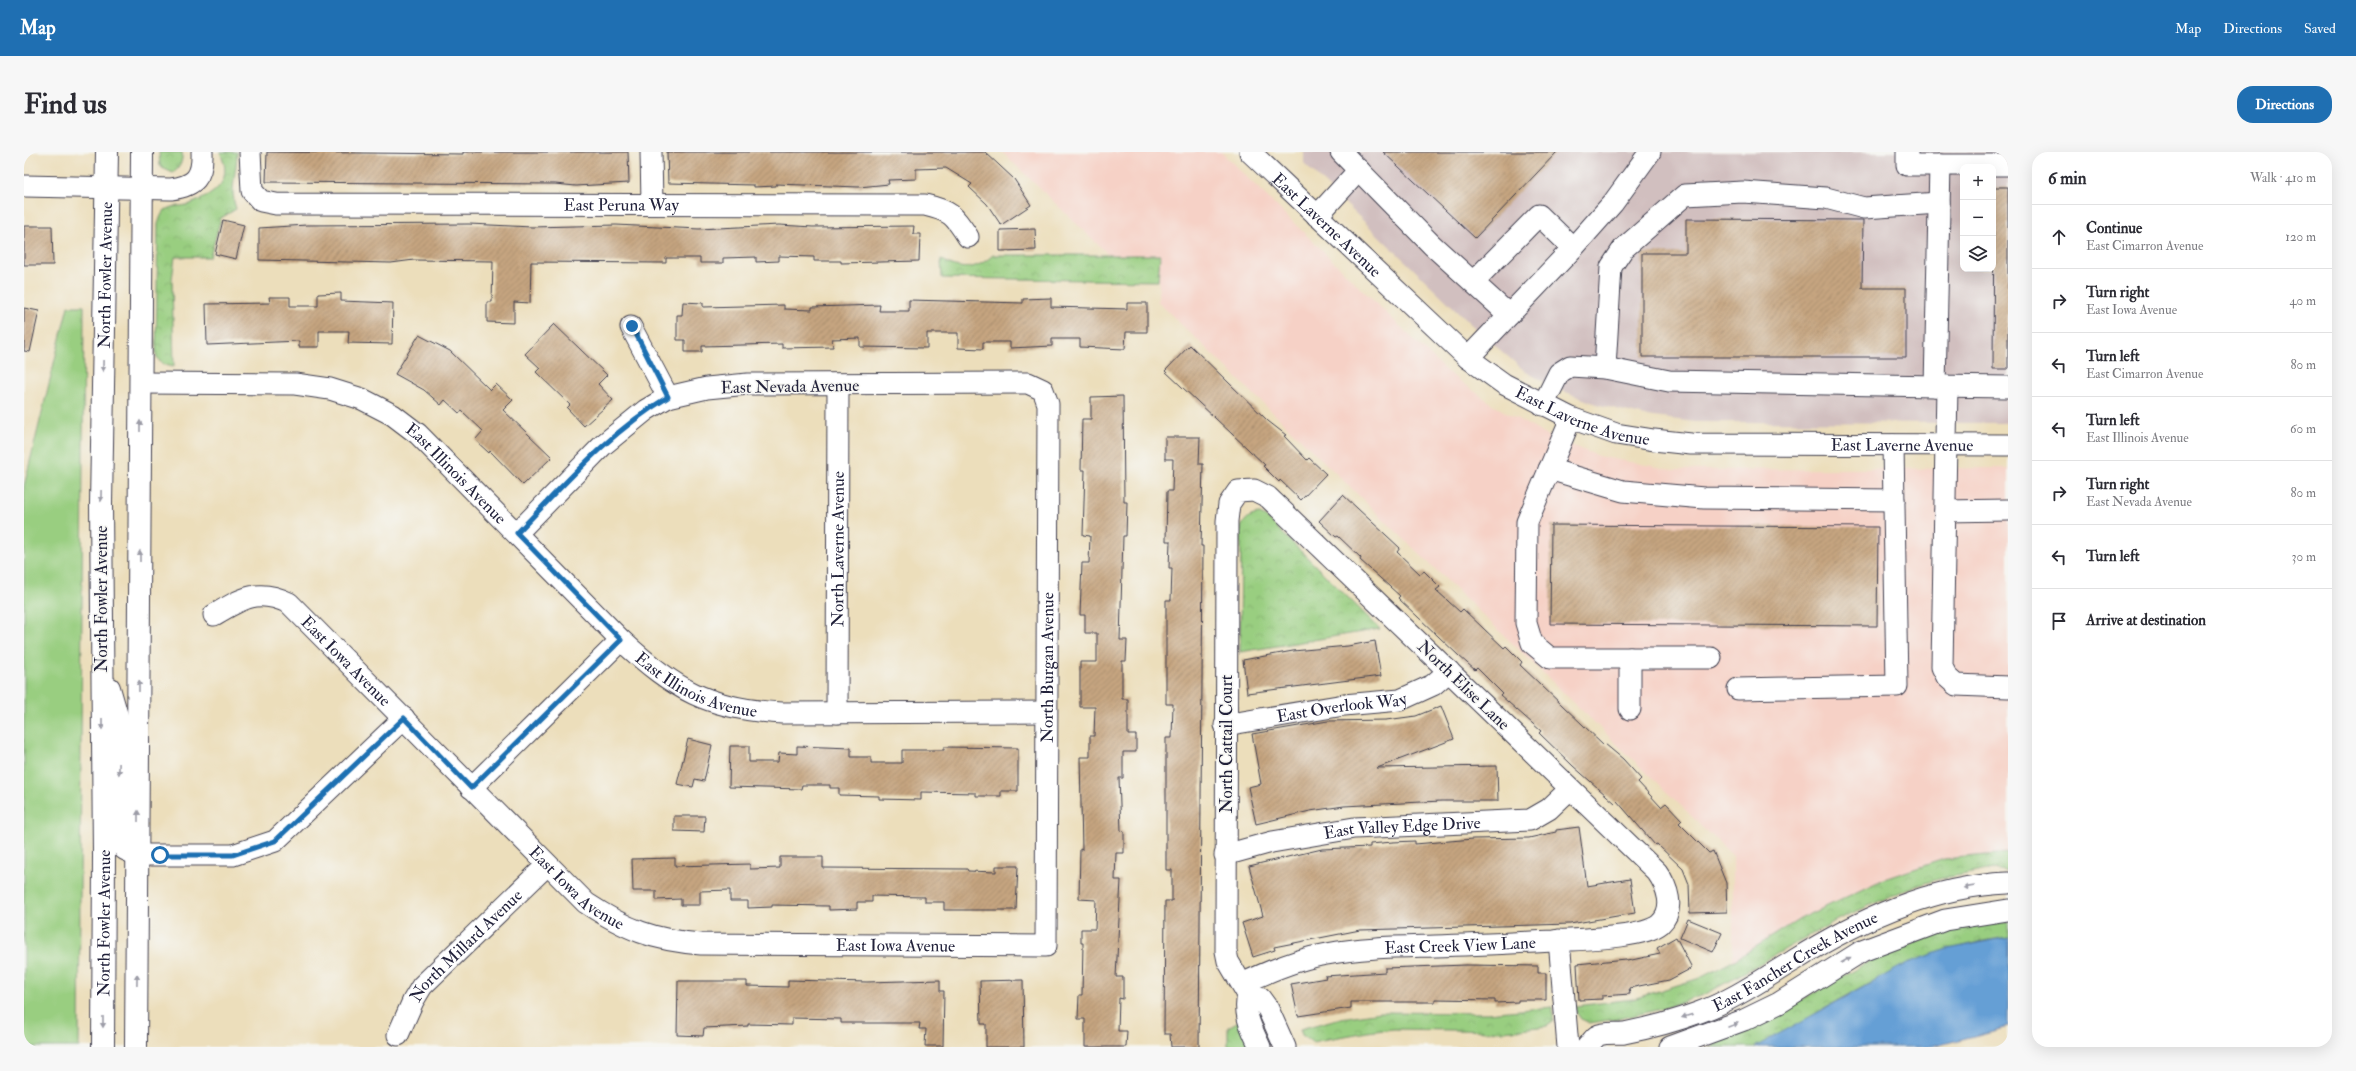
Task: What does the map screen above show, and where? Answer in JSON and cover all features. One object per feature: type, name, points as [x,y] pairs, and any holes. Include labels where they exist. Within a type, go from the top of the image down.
[{"type":"main road","name":"North Fowler Avenue","points":[[103,1047],[104,855],[101,504],[107,152]]},
{"type":"main road","name":"North Fowler Avenue","points":[[136,1047],[142,152]]},
{"type":"main road","points":[[102,662],[119,723],[118,836],[125,849],[138,855]]},
{"type":"street","points":[[24,186],[141,187],[171,189],[184,187],[194,182],[200,173],[202,152]]},
{"type":"street","name":"East Peruna Way","points":[[250,152],[252,191],[260,201],[276,204],[925,205],[945,209],[957,220],[968,237]]},
{"type":"street","points":[[651,152],[652,204]]},
{"type":"street","points":[[1341,152],[1432,245],[1509,315]]},
{"type":"street","points":[[1468,358],[1573,248],[1613,203],[1650,152]]},
{"type":"street","points":[[1907,152],[1907,164],[2008,165]]},
{"type":"street","name":"East Laverne Avenue","points":[[1255,154],[1317,216],[1468,358],[1504,384],[1571,418],[1616,434],[1691,444],[2008,444]]},
{"type":"street","points":[[1940,165],[1941,386],[1945,444],[1942,667],[1947,677],[1956,685],[2008,687]]},
{"type":"street","points":[[1317,216],[1359,170]]},
{"type":"street","points":[[1605,368],[1611,266],[1623,249],[1685,195],[1758,193],[1826,198],[1864,208],[1939,204]]},
{"type":"street","points":[[1473,282],[1539,215],[1573,248]]},
{"type":"street","points":[[632,326],[668,397]]},
{"type":"street","points":[[1543,405],[1559,373],[1570,366],[1605,368],[1669,381],[2008,387]]},
{"type":"street","name":"East Illinois Avenue","points":[[141,382],[295,384],[330,389],[362,399],[393,416],[418,434],[621,640],[653,670],[682,689],[714,702],[746,711],[837,713],[1046,712]]},
{"type":"street","name":"East Nevada Avenue","points":[[517,533],[619,431],[668,397],[707,388],[748,384],[838,385],[1028,383],[1043,390]]},
{"type":"street","name":"North Laverne Avenue","points":[[837,713],[838,385]]},
{"type":"street","name":"North Burgan Avenue","points":[[1043,390],[1048,404],[1046,946]]},
{"type":"street","points":[[1571,418],[1527,522],[1526,623],[1532,643],[1550,658],[1711,658]]},
{"type":"street","points":[[1738,689],[1897,686],[1893,445]]},
{"type":"street","points":[[1549,470],[1623,491],[1704,498],[1894,500]]},
{"type":"street","name":"North Elise Lane","points":[[1238,491],[1254,490],[1268,497],[1657,872],[1668,893],[1669,903]]},
{"type":"street","name":"North Cattail Court","points":[[1238,491],[1229,504],[1227,522],[1225,855],[1226,951],[1228,961],[1245,990],[1260,998],[1268,1009],[1285,1047]]},
{"type":"street","points":[[1945,511],[2008,510]]},
{"type":"street","name":"East Iowa Avenue","points":[[214,615],[238,601],[255,595],[274,596],[289,603],[586,903],[614,922],[648,936],[677,942],[701,944],[1046,946]]},
{"type":"street","points":[[471,788],[621,640]]},
{"type":"street","points":[[1630,658],[1630,709]]},
{"type":"street","name":"East Overlook Way","points":[[1226,725],[1344,705],[1400,700],[1433,686],[1449,671]]},
{"type":"street","points":[[138,855],[233,855],[275,841],[404,718]]},
{"type":"street","name":"East Valley Edge Drive","points":[[1225,855],[1272,842],[1354,828],[1530,820],[1549,809],[1570,789]]},
{"type":"street","name":"North Millard Avenue","points":[[398,1035],[413,1001],[422,986],[547,864]]},
{"type":"street","name":"East Fancher Creek Avenue","points":[[1586,1047],[1598,1036],[1625,1032],[1665,1023],[1702,1011],[1763,980],[1842,932],[1883,913],[1926,897],[1961,889],[2008,883]]},
{"type":"street","name":"East Creek View Lane","points":[[1245,990],[1273,969],[1327,954],[1382,948],[1601,938],[1640,931],[1659,924],[1666,915],[1669,903]]},
{"type":"street","name":"East Fancher Creek Avenue","points":[[1670,1047],[1744,1020],[1779,1003],[1862,951],[1945,920],[2008,910]]},
{"type":"street","points":[[1559,940],[1568,1047]]},
{"type":"street","points":[[1245,990],[1246,1018],[1260,1047]]},
{"type":"shaded area","points":[[1002,152],[1221,152],[1446,371],[1495,406],[1546,435],[1598,456],[1673,470],[2008,468],[2008,853],[1944,859],[1884,879],[1800,919],[1733,961],[1733,856],[1158,302],[1160,255],[1109,255]]},
{"type":"shaded area","points":[[1304,152],[2008,152],[2008,423],[1695,422],[1645,416],[1596,404],[1556,388],[1526,372],[1478,331],[1304,164]]},
{"type":"green space","points":[[159,152],[182,152],[182,158],[178,169],[173,173],[160,167]]},
{"type":"green space","points":[[220,152],[237,152],[233,187],[236,209],[221,218],[210,257],[175,257],[172,279],[174,367],[165,365],[160,362],[156,354],[158,224],[165,210],[171,207],[187,205],[208,196],[215,191],[224,179],[224,162]]},
{"type":"green space","points":[[993,255],[1160,255],[1158,281],[942,278],[941,259],[954,266],[967,268],[980,264]]},
{"type":"green space","points":[[68,306],[84,306],[79,1047],[24,1047],[24,486]]},
{"type":"green space","points":[[1260,514],[1266,517],[1380,629],[1240,652],[1241,527],[1249,518]]},
{"type":"green space","points":[[2008,853],[2008,872],[1993,869],[1939,879],[1907,889],[1837,920],[1704,995],[1661,1009],[1623,1018],[1590,1023],[1581,1019],[1576,1012],[1576,1006],[1633,999],[1700,978],[1733,961],[1800,919],[1884,879],[1944,859]]},
{"type":"green space","points":[[2008,921],[2008,937],[1958,947],[1913,963],[1848,995],[1763,1045],[1755,1047],[1709,1047],[1769,1021],[1799,1001],[1873,959],[1948,930]]},
{"type":"green space","points":[[1553,1007],[1553,1022],[1547,1026],[1503,1031],[1394,1029],[1367,1032],[1312,1042],[1302,1035],[1300,1029],[1341,1018],[1380,1012],[1487,1013]]},
{"type":"green space","points":[[1239,1021],[1250,1047],[1228,1047],[1228,1027]]},
{"type":"water","points":[[2008,937],[2008,1027],[1932,1047],[1755,1047],[1907,963],[1948,949]]},
{"type":"building","points":[[267,152],[463,154],[463,152],[628,152],[629,183],[576,186],[555,184],[266,182]]},
{"type":"building","points":[[667,152],[985,152],[1014,179],[1031,205],[1001,225],[987,204],[969,187],[972,184],[946,168],[916,169],[916,179],[888,180],[889,184],[859,187],[776,184],[776,186],[754,187],[754,185],[668,183]]},
{"type":"building","points":[[1383,152],[1557,152],[1475,238]]},
{"type":"building","points":[[1996,187],[2008,187],[2008,369],[1993,369],[1994,272],[1996,272]]},
{"type":"building","points":[[1686,219],[1863,220],[1862,288],[1906,288],[1906,357],[1642,357],[1642,253],[1686,253]]},
{"type":"building","points":[[223,220],[244,225],[236,259],[215,254]]},
{"type":"building","points":[[469,224],[532,227],[616,225],[699,229],[779,225],[813,227],[914,226],[913,234],[920,234],[919,261],[841,263],[841,261],[814,261],[814,257],[779,256],[779,261],[756,262],[756,257],[723,258],[723,263],[700,263],[700,258],[666,258],[666,263],[531,262],[530,303],[514,302],[514,323],[487,322],[487,302],[492,302],[493,261],[414,260],[391,263],[259,260],[259,228],[307,225]]},
{"type":"building","points":[[24,226],[52,226],[53,265],[24,265]]},
{"type":"building","points":[[1035,229],[1036,250],[1000,251],[1000,230]]},
{"type":"building","points":[[341,293],[341,301],[393,303],[392,344],[348,343],[349,331],[319,331],[319,347],[299,347],[299,341],[207,345],[206,304],[270,303],[269,297],[290,297],[290,306],[318,306],[318,294]]},
{"type":"building","points":[[1051,298],[1051,307],[1127,309],[1127,303],[1147,303],[1147,332],[1126,332],[1125,349],[1080,347],[1080,339],[1052,339],[1052,346],[1010,348],[1010,342],[983,342],[983,349],[958,348],[958,333],[927,333],[927,348],[860,347],[860,338],[832,339],[833,347],[782,348],[782,344],[702,346],[702,352],[685,352],[685,340],[677,340],[677,315],[682,315],[683,302],[703,303],[703,307],[784,305],[784,309],[812,310],[812,307],[880,305],[879,311],[909,311],[909,300],[1023,303],[1023,299]]},
{"type":"building","points":[[24,308],[39,311],[30,352],[24,351]]},
{"type":"building","points":[[554,324],[607,375],[598,384],[613,400],[584,426],[567,408],[570,405],[536,372],[540,368],[525,354]]},
{"type":"building","points":[[419,335],[450,351],[490,390],[496,384],[513,400],[503,410],[552,457],[523,485],[490,451],[489,453],[475,440],[483,431],[462,411],[459,413],[445,400],[441,405],[424,390],[395,374]]},
{"type":"building","points":[[1190,345],[1268,421],[1286,435],[1284,436],[1307,460],[1309,458],[1326,474],[1301,500],[1280,480],[1279,482],[1263,466],[1265,465],[1165,371]]},
{"type":"building","points":[[1123,396],[1124,502],[1127,502],[1126,536],[1123,536],[1120,640],[1127,640],[1126,661],[1122,661],[1122,699],[1128,699],[1128,735],[1136,735],[1136,752],[1123,752],[1123,778],[1119,778],[1121,831],[1124,832],[1124,853],[1116,853],[1115,880],[1121,880],[1116,977],[1123,977],[1123,999],[1119,998],[1118,1031],[1127,1031],[1126,1047],[1085,1047],[1085,1019],[1078,1019],[1079,995],[1082,995],[1083,943],[1081,943],[1081,929],[1095,929],[1096,900],[1079,899],[1080,849],[1082,850],[1080,757],[1090,757],[1090,736],[1094,736],[1095,707],[1080,707],[1080,662],[1097,662],[1097,633],[1085,633],[1085,615],[1080,615],[1082,563],[1089,563],[1090,536],[1083,535],[1085,470],[1081,470],[1082,419],[1091,419],[1091,397]]},
{"type":"building","points":[[1165,437],[1200,437],[1199,464],[1203,464],[1201,546],[1203,546],[1199,1047],[1171,1047],[1170,1034],[1164,1034],[1165,901],[1172,901],[1172,870],[1166,870],[1166,738],[1172,738],[1173,704],[1166,704],[1166,600],[1171,600],[1172,568],[1169,568],[1170,541],[1166,541],[1167,491],[1172,491],[1173,459],[1165,459]]},
{"type":"building","points":[[1343,495],[1400,548],[1397,552],[1420,574],[1424,571],[1440,587],[1436,590],[1460,612],[1463,609],[1504,648],[1506,646],[1522,662],[1520,665],[1604,745],[1605,744],[1623,759],[1641,779],[1638,782],[1661,807],[1666,803],[1682,820],[1679,823],[1709,853],[1713,851],[1726,883],[1727,912],[1690,913],[1689,884],[1683,869],[1657,844],[1655,845],[1617,801],[1615,803],[1573,766],[1539,733],[1541,731],[1500,695],[1502,693],[1477,668],[1475,670],[1459,656],[1398,598],[1400,596],[1360,560],[1361,558],[1338,536],[1336,537],[1319,521]]},
{"type":"building","points":[[1551,525],[1878,527],[1877,626],[1550,624]]},
{"type":"building","points":[[1375,641],[1381,676],[1247,693],[1243,660],[1293,651],[1348,646]]},
{"type":"building","points":[[1441,706],[1454,739],[1377,768],[1497,766],[1498,801],[1441,801],[1344,806],[1310,811],[1256,824],[1248,787],[1261,784],[1252,734],[1328,721],[1386,720],[1416,716]]},
{"type":"building","points":[[688,739],[712,745],[704,781],[695,779],[693,787],[677,784]]},
{"type":"building","points":[[730,746],[749,746],[749,762],[778,762],[779,753],[797,754],[797,746],[851,748],[851,757],[871,757],[871,763],[902,763],[902,750],[944,750],[944,747],[1018,748],[1018,791],[1001,791],[1001,796],[976,796],[976,793],[921,792],[921,800],[879,799],[879,796],[839,795],[839,788],[830,788],[830,785],[802,785],[801,789],[729,787]]},
{"type":"building","points":[[674,816],[705,816],[704,832],[674,831]]},
{"type":"building","points":[[1579,827],[1587,886],[1630,879],[1635,913],[1570,924],[1360,930],[1274,947],[1275,950],[1253,957],[1242,923],[1263,916],[1249,866],[1322,849],[1370,847],[1370,844],[1393,842],[1415,841],[1415,844],[1473,839],[1529,838],[1556,832],[1556,830]]},
{"type":"building","points":[[780,857],[823,857],[823,868],[967,869],[968,871],[996,872],[996,866],[1018,866],[1016,910],[944,910],[944,902],[925,902],[925,897],[872,896],[872,902],[857,902],[857,909],[829,910],[829,906],[772,905],[772,907],[748,908],[748,901],[730,901],[730,890],[700,891],[700,905],[681,905],[681,899],[656,900],[656,891],[633,891],[632,859],[675,858],[675,866],[750,864],[750,869],[780,868]]},
{"type":"building","points":[[1688,919],[1722,933],[1713,952],[1680,938]]},
{"type":"building","points":[[1676,937],[1692,968],[1669,980],[1629,988],[1630,994],[1602,996],[1602,999],[1579,1000],[1577,964],[1626,959],[1627,961],[1660,954],[1657,948]]},
{"type":"building","points":[[1466,965],[1538,966],[1538,973],[1546,973],[1546,1000],[1518,1000],[1518,1002],[1495,1003],[1495,1000],[1435,999],[1435,1002],[1351,1002],[1351,1008],[1298,1016],[1291,984],[1326,978],[1325,976],[1385,972],[1385,968]]},
{"type":"building","points":[[788,980],[867,982],[940,980],[940,991],[944,991],[943,1046],[925,1046],[926,1029],[919,1029],[920,1023],[841,1023],[841,1019],[792,1018],[792,1025],[748,1024],[748,1026],[704,1028],[703,1036],[677,1035],[678,981],[747,981],[747,986],[788,987]]},
{"type":"building","points":[[1023,980],[1024,1047],[986,1047],[986,1024],[981,1024],[980,981]]},
{"type":"route","points":[[160,855],[233,855],[275,841],[404,718],[471,788],[621,640],[517,533],[603,445],[624,426],[646,410],[668,397],[632,326]]}]
